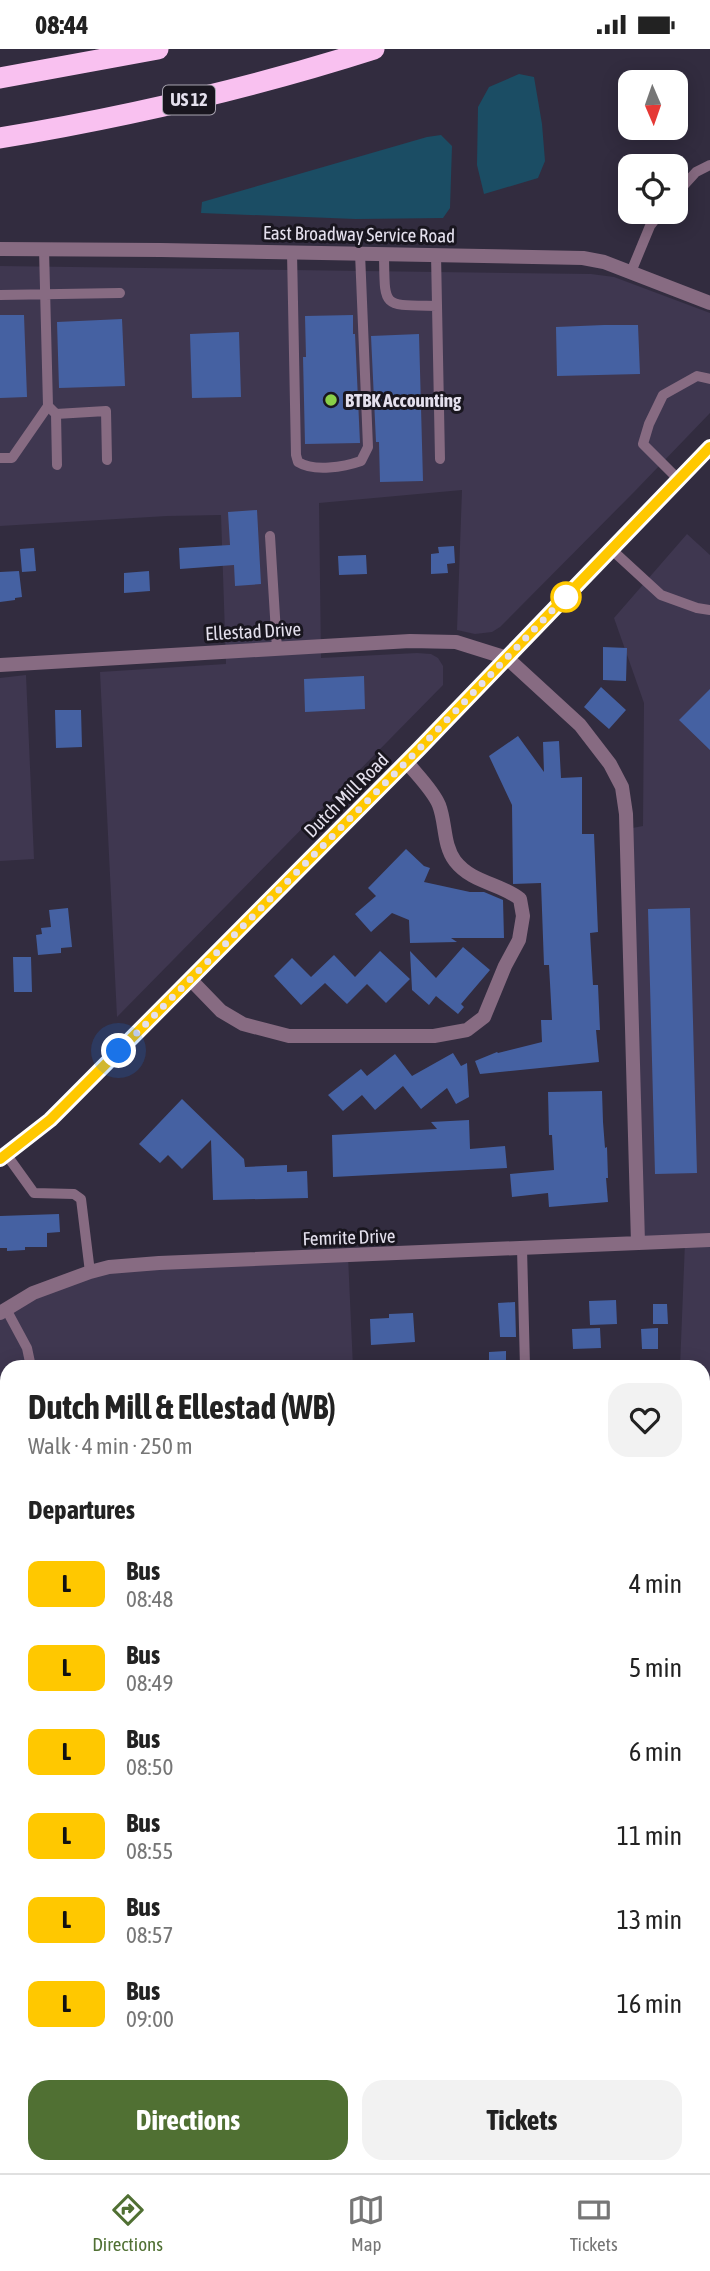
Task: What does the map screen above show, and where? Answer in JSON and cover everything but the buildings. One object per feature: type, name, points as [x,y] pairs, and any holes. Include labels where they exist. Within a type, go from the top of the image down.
[{"type":"highway","points":[[0,78],[155,49]]},
{"type":"highway","name":"US 12","points":[[0,138],[173,104],[374,49]]},
{"type":"street","name":"East Broadway Service Road","points":[[0,249],[583,258],[631,272],[710,303]]},
{"type":"street","name":"Dutch Mill Road","points":[[3,1157],[50,1120],[406,761],[710,447]]},
{"type":"street","name":"Ellestad Drive","points":[[0,664],[410,641],[456,642],[507,658]]},
{"type":"street","points":[[507,658],[580,725],[610,764],[622,787],[626,814],[638,1243]]},
{"type":"street","points":[[190,979],[221,1011],[243,1024],[289,1036],[434,1036],[467,1030],[484,1017],[519,940],[523,916],[520,899],[510,892],[472,877],[455,861],[447,846],[439,803],[406,761]]},
{"type":"street","name":"Femrite Drive","points":[[3,1311],[33,1293],[109,1267],[710,1240]]},
{"type":"lane","points":[[688,181],[696,172],[710,165]]},
{"type":"lane","points":[[631,272],[652,224]]},
{"type":"lane","points":[[44,249],[57,465]]},
{"type":"lane","points":[[292,252],[296,455],[298,462],[305,467],[346,466],[361,461],[368,447],[360,253]]},
{"type":"lane","points":[[384,254],[385,293],[388,300],[399,305],[437,306]]},
{"type":"lane","points":[[436,254],[440,459]]},
{"type":"lane","points":[[0,295],[120,293]]},
{"type":"lane","points":[[679,480],[643,444],[649,424],[663,394],[697,376],[710,379]]},
{"type":"lane","points":[[0,458],[12,458],[52,410]]},
{"type":"lane","points":[[52,410],[106,411],[107,460]]},
{"type":"lane","points":[[270,536],[277,649]]},
{"type":"lane","points":[[612,549],[661,595],[710,610]]},
{"type":"lane","points":[[3,1157],[34,1193],[74,1194],[81,1199],[90,1272]]},
{"type":"lane","points":[[523,1248],[525,1360]]},
{"type":"lane","points":[[3,1311],[27,1348],[30,1360]]},
{"type":"shaded area","points":[[0,266],[591,274],[614,277],[710,313],[710,413],[500,627],[492,632],[475,634],[457,630],[462,490],[319,503],[321,658],[431,654],[438,658],[443,666],[443,685],[117,1017],[100,672],[226,664],[221,515],[0,526]]},
{"type":"shaded area","points":[[687,534],[710,555],[710,1360],[680,1360],[685,1242],[638,1243],[627,829],[643,826],[644,703],[614,618]]},
{"type":"shaded area","points":[[26,675],[34,859],[0,861],[0,678]]},
{"type":"shaded area","points":[[348,1256],[353,1360],[0,1360],[0,1313],[90,1272]]},
{"type":"water","points":[[519,74],[534,77],[545,161],[538,178],[484,194],[477,165],[478,107],[489,87]]},
{"type":"water","points":[[441,135],[452,146],[450,208],[443,218],[356,219],[201,213],[202,202]]},
{"type":"bus line","name":"L","points":[[0,1159],[64,1106],[419,749],[710,447]]},
{"type":"place","name":"BTBK Accounting","points":[[331,400]]},
{"type":"route","points":[[119,1051],[419,749],[572,590],[566,597]]}]
